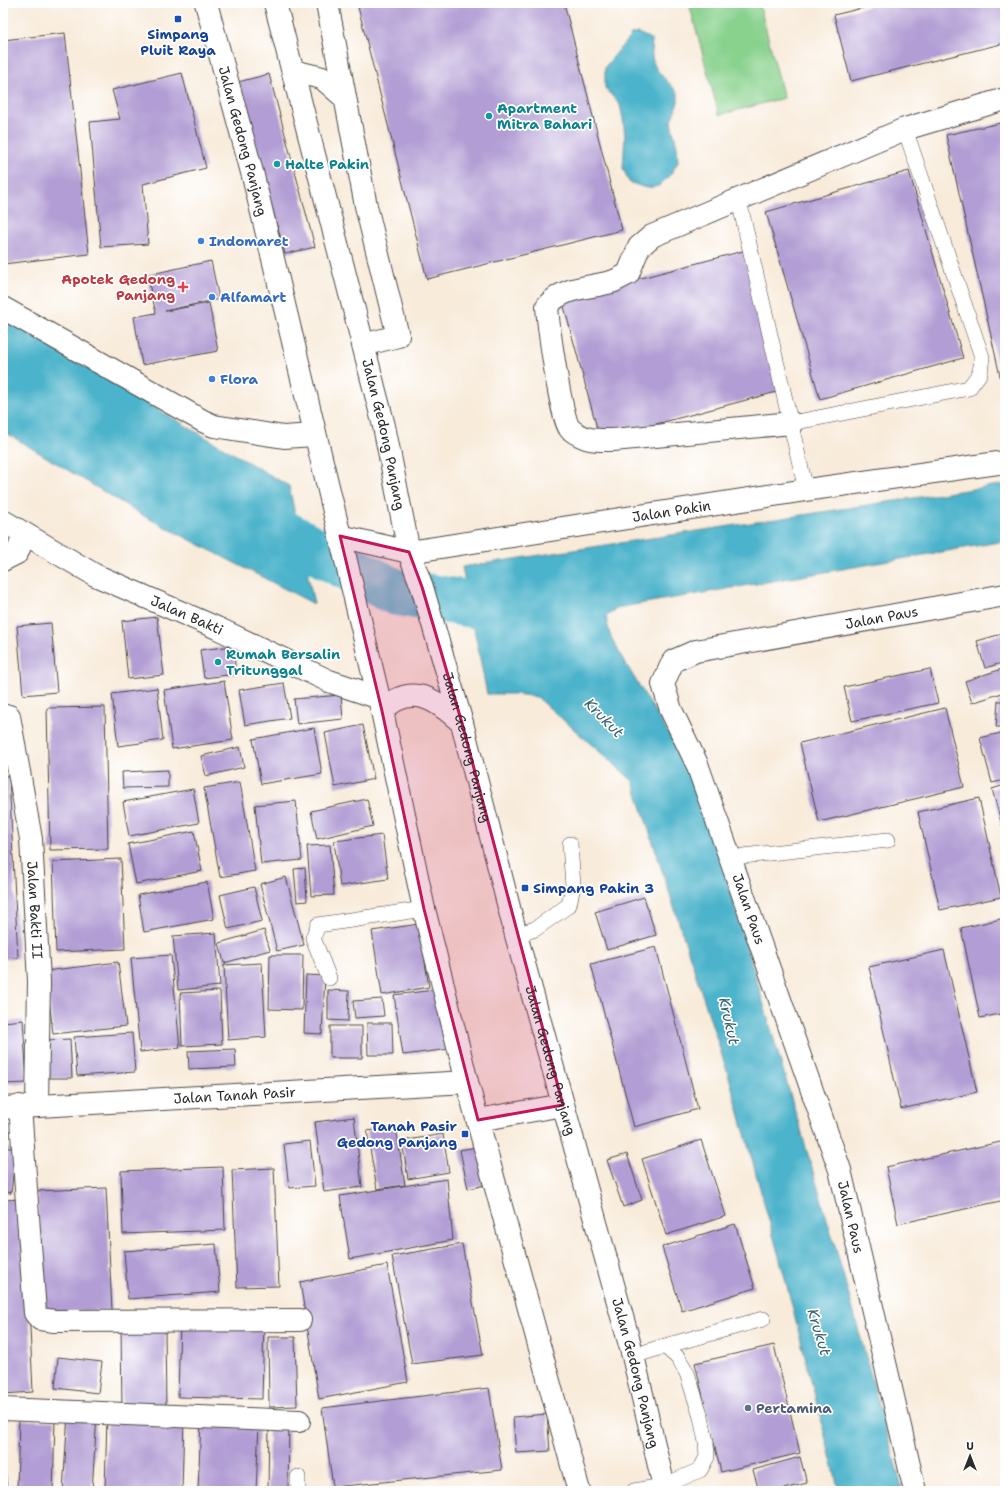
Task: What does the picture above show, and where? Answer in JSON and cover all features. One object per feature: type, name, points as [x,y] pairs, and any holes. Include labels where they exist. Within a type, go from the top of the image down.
[{"type":"main road","name":"Jalan Gedong Panjang","points":[[206,3],[253,176],[314,435],[372,670],[424,909],[467,1082],[579,1491]]},
{"type":"main road","name":"Jalan Gedong Panjang","points":[[276,3],[384,426],[409,552],[422,587],[462,723],[516,935],[633,1356],[664,1489]]},
{"type":"main road","points":[[327,3],[366,206],[398,336],[363,345]]},
{"type":"main road","points":[[293,71],[322,78],[345,98]]},
{"type":"main road","points":[[792,423],[613,440],[585,439],[568,428],[562,409],[547,306],[554,297],[580,287],[613,281],[628,274],[639,247],[652,236],[739,201],[905,129],[1005,99]]},
{"type":"main road","points":[[3,308],[202,421],[214,426],[284,437],[314,435]]},
{"type":"main road","name":"Jalan Pakin","points":[[342,544],[409,552],[806,490],[1005,462]]},
{"type":"main road","name":"Jalan Bakti","points":[[3,521],[95,575],[217,628],[380,704]]},
{"type":"main road","points":[[3,560],[17,553],[25,534]]},
{"type":"main road","name":"Jalan Paus","points":[[915,1491],[840,1170],[732,860],[697,764],[669,703],[663,684],[673,661],[696,651],[1005,595]]},
{"type":"main road","points":[[380,704],[414,694],[426,697],[444,706],[462,723]]},
{"type":"main road","name":"Jalan Bakti II","points":[[9,716],[31,839],[38,981],[20,1106],[36,1313],[40,1319],[54,1321],[300,1320]]},
{"type":"main road","name":"Jalan Tanah Pasir","points":[[20,1106],[467,1082]]},
{"type":"main road","points":[[478,1120],[563,1105]]},
{"type":"main road","points":[[3,1409],[299,1421]]},
{"type":"lane","points":[[792,423],[969,388],[980,373],[982,357],[905,129]]},
{"type":"lane","points":[[739,201],[792,423],[798,459],[806,490]]},
{"type":"lane","points":[[732,860],[743,856],[888,840]]},
{"type":"lane","points":[[516,935],[535,930],[569,906],[573,886],[570,844]]},
{"type":"lane","points":[[329,978],[313,938],[318,925],[424,909]]},
{"type":"lane","points":[[633,1356],[763,1319]]},
{"type":"lane","points":[[634,1491],[664,1489],[700,1470],[707,1457],[706,1442],[701,1417],[687,1373],[678,1358],[665,1346]]},
{"type":"highlighted area","points":[[340,536],[409,552],[422,587],[462,723],[563,1105],[478,1120],[424,909],[382,711]]},
{"type":"green space","points":[[689,3],[759,3],[784,98],[719,115]]},
{"type":"water","points":[[639,33],[652,40],[652,58],[654,65],[678,93],[678,102],[671,123],[677,146],[678,162],[671,174],[659,186],[646,188],[629,182],[623,168],[625,135],[620,105],[605,88],[605,67],[632,34]]},
{"type":"water","points":[[3,319],[289,486],[314,604],[144,516],[3,431]]},
{"type":"water","name":"Krukut","points":[[1005,484],[1005,541],[616,608],[606,617],[610,635],[621,656],[698,782],[840,1263],[903,1491],[839,1491],[785,1278],[729,1077],[633,781],[537,697],[516,694],[487,694],[462,567]]},
{"type":"building","name":"Apartment Mitra Bahari","points":[[357,3],[564,3],[622,230],[427,279]]},
{"type":"building","points":[[883,3],[1005,3],[1005,43],[851,81],[834,15]]},
{"type":"building","points":[[65,33],[89,254],[3,264],[3,40]]},
{"type":"building","points":[[182,73],[206,168],[143,184],[148,244],[101,247],[90,122],[120,119],[112,90]]},
{"type":"building","name":"Halte Pakin","points":[[269,74],[315,247],[285,254],[238,82]]},
{"type":"building","points":[[1005,122],[1005,384],[1002,385],[946,135]]},
{"type":"building","points":[[909,171],[963,358],[820,399],[766,212]]},
{"type":"building","points":[[743,251],[780,391],[600,439],[562,299]]},
{"type":"building","points":[[211,261],[219,299],[165,311],[209,303],[218,351],[142,365],[134,317],[156,313],[147,275]]},
{"type":"building","points":[[157,617],[164,675],[128,679],[122,621]]},
{"type":"building","points":[[51,623],[57,692],[23,695],[17,626]]},
{"type":"building","points":[[1005,633],[1005,662],[985,668],[977,641]]},
{"type":"building","name":"Rumah Bersalin Tritunggal","points":[[233,646],[236,674],[204,678],[200,650]]},
{"type":"building","points":[[1005,668],[1005,692],[972,703],[965,681]]},
{"type":"building","points":[[930,669],[938,703],[852,721],[844,687]]},
{"type":"building","points":[[224,681],[233,740],[172,749],[164,690]]},
{"type":"building","points":[[284,683],[290,718],[245,725],[239,690]]},
{"type":"building","points":[[157,688],[163,740],[118,746],[112,694]]},
{"type":"building","points":[[341,695],[343,719],[297,724],[294,699]]},
{"type":"building","points":[[998,701],[1005,701],[1005,727],[996,727]]},
{"type":"building","points":[[105,707],[108,849],[50,850],[47,708]]},
{"type":"building","points":[[945,708],[964,787],[819,822],[800,743]]},
{"type":"building","points":[[363,725],[374,779],[335,787],[325,733]]},
{"type":"building","points":[[314,728],[322,774],[261,784],[253,739]]},
{"type":"building","points":[[1005,732],[1005,780],[992,783],[980,738]]},
{"type":"building","points":[[240,747],[244,767],[206,776],[201,756]]},
{"type":"building","points":[[168,770],[168,787],[123,788],[122,772]]},
{"type":"building","points":[[3,776],[9,776],[18,958],[3,959]]},
{"type":"building","points":[[240,782],[255,871],[220,877],[204,788]]},
{"type":"building","points":[[1005,785],[1005,836],[992,789]]},
{"type":"building","points":[[193,789],[199,823],[129,836],[123,802]]},
{"type":"building","points":[[979,798],[1001,897],[940,910],[918,812]]},
{"type":"building","points":[[367,799],[373,826],[317,839],[311,811]]},
{"type":"building","points":[[296,801],[302,860],[261,864],[255,805]]},
{"type":"building","points":[[194,831],[202,871],[136,884],[128,844]]},
{"type":"building","points":[[382,835],[388,879],[340,886],[334,841]]},
{"type":"building","points":[[330,845],[334,895],[311,896],[307,846]]},
{"type":"building","points":[[121,859],[125,949],[56,952],[53,862]]},
{"type":"building","points":[[305,868],[307,901],[297,902],[294,869]]},
{"type":"building","points":[[286,877],[304,945],[277,951],[260,884]]},
{"type":"building","points":[[207,882],[214,919],[144,932],[138,895]]},
{"type":"building","points":[[254,887],[262,921],[228,929],[220,895]]},
{"type":"building","points":[[644,897],[656,935],[607,950],[595,912]]},
{"type":"building","points":[[1005,918],[1005,1013],[980,1018],[961,928]]},
{"type":"building","points":[[419,924],[429,987],[382,995],[372,931]]},
{"type":"building","points":[[264,930],[270,950],[224,963],[219,943]]},
{"type":"building","points":[[216,933],[220,986],[178,990],[173,936]]},
{"type":"building","points":[[656,947],[698,1109],[634,1127],[591,964]]},
{"type":"building","points":[[944,950],[977,1092],[901,1109],[869,967]]},
{"type":"building","points":[[171,955],[180,1048],[140,1052],[131,958]]},
{"type":"building","points":[[270,955],[303,955],[302,1010],[269,1009]]},
{"type":"building","points":[[118,962],[126,1026],[53,1034],[46,971]]},
{"type":"building","points":[[262,963],[266,1037],[228,1040],[224,965]]},
{"type":"building","points":[[306,975],[325,976],[322,1034],[304,1033]]},
{"type":"building","points":[[442,989],[450,1049],[403,1055],[394,995]]},
{"type":"building","points":[[328,990],[349,991],[348,1021],[328,1020]]},
{"type":"building","points":[[220,991],[222,1044],[182,1046],[180,993]]},
{"type":"building","points":[[382,999],[384,1016],[355,1018],[353,1001]]},
{"type":"building","points":[[23,1020],[27,1083],[3,1084],[3,1022]]},
{"type":"building","points":[[367,1023],[392,1023],[393,1055],[368,1055]]},
{"type":"building","points":[[330,1026],[362,1026],[362,1058],[330,1058]]},
{"type":"building","points":[[132,1033],[135,1072],[77,1076],[74,1037]]},
{"type":"building","points":[[70,1039],[72,1078],[49,1078],[47,1040]]},
{"type":"building","points":[[235,1049],[236,1067],[189,1069],[188,1051]]},
{"type":"building","points":[[354,1117],[362,1187],[324,1192],[315,1122]]},
{"type":"building","points":[[396,1127],[405,1185],[377,1189],[367,1131]]},
{"type":"building","points":[[443,1134],[449,1172],[408,1179],[402,1141]]},
{"type":"building","points":[[701,1140],[726,1216],[666,1235],[642,1159]]},
{"type":"building","points":[[310,1141],[315,1186],[289,1188],[284,1144]]},
{"type":"building","points":[[1005,1141],[1005,1200],[898,1224],[886,1167]]},
{"type":"building","points":[[481,1146],[489,1184],[468,1189],[460,1150]]},
{"type":"building","points":[[3,1147],[16,1149],[11,1193],[3,1192]]},
{"type":"building","points":[[627,1154],[642,1200],[623,1207],[607,1160]]},
{"type":"building","points":[[223,1167],[225,1230],[123,1234],[121,1171]]},
{"type":"building","points":[[274,1168],[279,1286],[237,1287],[232,1170]]},
{"type":"building","points":[[447,1179],[453,1240],[350,1259],[340,1196]]},
{"type":"building","points":[[106,1188],[112,1310],[43,1313],[37,1191]]},
{"type":"building","points":[[24,1199],[33,1392],[3,1394],[3,1200]]},
{"type":"building","points":[[735,1224],[755,1288],[682,1311],[662,1247]]},
{"type":"building","points":[[216,1244],[220,1292],[128,1299],[124,1251]]},
{"type":"building","points":[[462,1244],[483,1355],[412,1364],[392,1256]]},
{"type":"building","points":[[387,1265],[408,1382],[319,1399],[300,1282]]},
{"type":"building","points":[[180,1321],[264,1322],[262,1399],[178,1397]]},
{"type":"building","points":[[121,1326],[165,1327],[166,1410],[122,1411]]},
{"type":"building","points":[[268,1337],[295,1337],[297,1406],[269,1407]]},
{"type":"building","name":"Pertamina","points":[[774,1345],[800,1453],[721,1472],[695,1363]]},
{"type":"building","points":[[58,1357],[102,1362],[98,1393],[55,1388]]},
{"type":"building","points":[[489,1388],[502,1470],[333,1487],[322,1408]]},
{"type":"building","points":[[68,1414],[97,1415],[92,1491],[63,1491]]},
{"type":"building","points":[[547,1414],[550,1451],[516,1453],[513,1417]]},
{"type":"building","points":[[107,1417],[184,1419],[182,1491],[105,1491]]},
{"type":"building","points":[[19,1420],[55,1421],[53,1491],[17,1491]]},
{"type":"building","points":[[201,1421],[259,1423],[256,1491],[198,1491]]},
{"type":"building","points":[[269,1423],[289,1423],[288,1491],[268,1491]]},
{"type":"building","points":[[4,1454],[7,1491],[3,1491]]},
{"type":"building","points":[[800,1457],[807,1483],[776,1491],[759,1491],[753,1470]]},
{"type":"waterway","points":[[243,512],[395,592],[496,608],[533,600]]},
{"type":"place","name":"Simpang Pluit Raya","points":[[178,19]]},
{"type":"place","name":"Apartment Mitra Bahari","points":[[489,116]]},
{"type":"place","name":"Halte Pakin","points":[[277,164]]},
{"type":"place","name":"Indomaret","points":[[201,241]]},
{"type":"place","name":"Apotek Gedong Panjang","points":[[183,287]]},
{"type":"place","name":"Alfamart","points":[[212,297]]},
{"type":"place","name":"Flora","points":[[212,379]]},
{"type":"place","name":"Rumah Bersalin Tritunggal","points":[[218,662]]},
{"type":"place","name":"Simpang Pakin 3","points":[[525,888]]},
{"type":"place","name":"Tanah Pasir Gedong Panjang","points":[[465,1134]]},
{"type":"place","name":"Pertamina","points":[[748,1408]]}]
